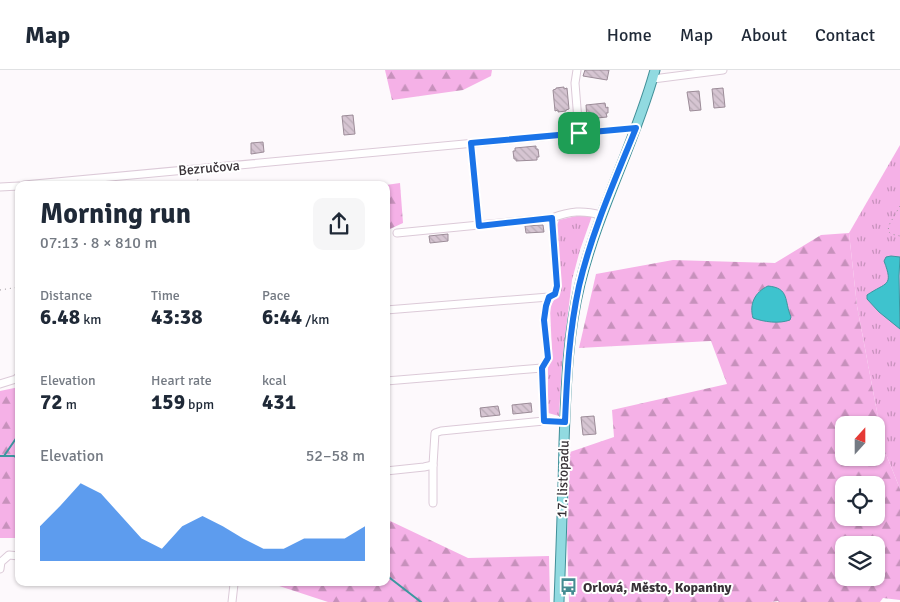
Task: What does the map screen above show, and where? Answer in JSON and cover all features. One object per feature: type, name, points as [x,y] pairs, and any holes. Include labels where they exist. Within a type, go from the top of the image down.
[{"type":"main road","name":"17. listopadu","points":[[559,602],[567,361],[574,313],[585,264],[601,215],[644,108],[654,74]]},
{"type":"street","points":[[576,70],[575,83],[579,133]]},
{"type":"street","points":[[654,74],[723,70]]},
{"type":"street","name":"Bezručova","points":[[70,181],[636,128]]},
{"type":"street","points":[[471,143],[479,226]]},
{"type":"street","points":[[0,187],[15,186]]},
{"type":"street","points":[[398,233],[552,218],[564,213],[588,211],[601,215]]},
{"type":"street","points":[[390,310],[549,297],[555,294],[557,286],[552,218]]},
{"type":"street","points":[[544,421],[542,368],[548,358],[544,320],[549,297]]},
{"type":"street","points":[[390,382],[542,368]]},
{"type":"street","points":[[0,384],[15,379]]},
{"type":"street","points":[[433,503],[435,433],[544,421],[565,422]]},
{"type":"street","points":[[390,471],[433,465]]},
{"type":"street","points":[[0,568],[1,562],[9,555],[15,556]]},
{"type":"street","points":[[232,602],[234,586]]},
{"type":"path","points":[[197,181],[201,168]]},
{"type":"path","points":[[900,206],[888,231],[891,234],[900,236]]},
{"type":"path","points":[[0,290],[15,288]]},
{"type":"green space","points":[[385,70],[492,70],[491,76],[463,90],[392,100]]},
{"type":"green space","points":[[900,145],[900,489],[885,452],[885,416],[878,416],[857,306],[849,233]]},
{"type":"green space","points":[[400,183],[403,223],[390,229],[390,184]]},
{"type":"green space","points":[[585,214],[592,216],[572,280],[562,363],[559,416],[548,413],[548,367],[552,353],[550,307],[561,288],[557,225],[559,220]]},
{"type":"green space","points":[[849,233],[857,306],[878,416],[835,416],[835,466],[885,466],[885,452],[900,489],[900,600],[883,598],[880,602],[569,602],[567,536],[570,452],[614,437],[612,410],[727,384],[711,341],[579,348],[596,274],[673,260],[775,263],[821,235]]},
{"type":"green space","points":[[15,388],[15,538],[0,538],[0,391]]},
{"type":"green space","points":[[390,521],[468,558],[549,556],[550,602],[328,602],[279,586],[390,586]]},
{"type":"water","points":[[886,257],[900,257],[900,329],[879,312],[867,299],[867,295],[888,280],[884,261]]},
{"type":"water","points":[[768,286],[780,289],[783,292],[791,317],[790,320],[772,322],[753,318],[752,308],[754,299],[756,295]]},
{"type":"building","points":[[585,70],[609,70],[607,80],[583,76]]},
{"type":"building","points":[[564,87],[564,89],[567,88],[569,109],[558,112],[558,110],[555,111],[553,90]]},
{"type":"building","points":[[723,88],[725,107],[714,108],[712,89]]},
{"type":"building","points":[[699,91],[701,110],[690,111],[687,92]]},
{"type":"building","points":[[605,103],[606,108],[608,107],[607,117],[587,119],[586,105]]},
{"type":"building","points":[[353,115],[355,134],[344,135],[342,116]]},
{"type":"building","points":[[263,142],[264,152],[251,154],[251,143]]},
{"type":"building","points":[[536,146],[539,157],[537,157],[537,160],[516,161],[514,159],[513,151],[515,151],[515,148]]},
{"type":"building","points":[[543,225],[544,232],[526,233],[525,226]]},
{"type":"building","points":[[448,234],[448,241],[430,243],[429,236]]},
{"type":"building","points":[[531,403],[532,412],[513,414],[512,405]]},
{"type":"building","points":[[498,406],[500,415],[481,417],[480,408]]},
{"type":"building","points":[[594,416],[596,434],[583,435],[581,417]]},
{"type":"waterway","points":[[0,456],[4,456],[15,440]]},
{"type":"waterway","points":[[4,456],[15,457]]},
{"type":"waterway","points":[[390,578],[421,602]]},
{"type":"place","name":"Orlová, Město, Kopaniny","points":[[569,587]]},
{"type":"route","points":[[636,128],[601,215],[575,304],[567,361],[565,422],[544,421],[542,368],[548,358],[544,320],[549,297],[555,294],[557,286],[552,218],[479,226],[471,143],[579,133],[636,128]]}]
